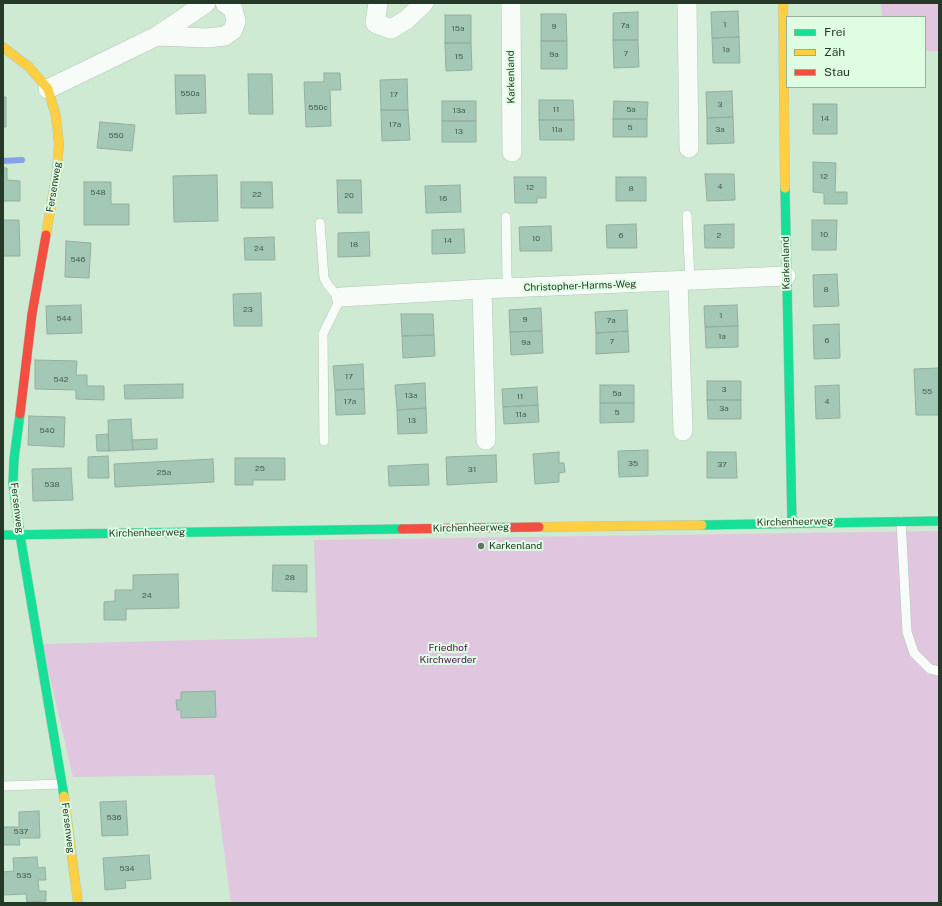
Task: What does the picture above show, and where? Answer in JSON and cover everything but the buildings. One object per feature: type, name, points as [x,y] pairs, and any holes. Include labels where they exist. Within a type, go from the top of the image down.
[{"type":"street","points":[[48,89],[157,36],[206,3]]},
{"type":"street","points":[[157,36],[207,38],[225,36],[233,30],[236,21],[233,9],[225,3]]},
{"type":"street","points":[[378,3],[375,24],[391,29],[406,20],[424,3]]},
{"type":"street","name":"Karkenland","points":[[511,3],[512,152]]},
{"type":"street","points":[[687,3],[689,148]]},
{"type":"street","name":"Karkenland","points":[[784,3],[786,276],[792,522]]},
{"type":"street","name":"Fersenweg","points":[[3,47],[29,67],[48,89],[56,116],[59,144],[57,171],[32,314],[14,460],[13,484],[20,535],[62,784],[78,903]]},
{"type":"street","name":"Christopher-Harms-Weg","points":[[341,297],[482,289],[786,276]]},
{"type":"street","points":[[683,432],[684,281]]},
{"type":"street","points":[[482,289],[486,440]]},
{"type":"street","name":"Kirchenheerweg","points":[[3,535],[939,521]]},
{"type":"lane","points":[[684,281],[687,215]]},
{"type":"lane","points":[[506,217],[507,276],[509,288]]},
{"type":"lane","points":[[320,223],[324,278],[334,292],[341,297],[322,334],[324,441]]},
{"type":"lane","points":[[901,521],[907,632],[914,653],[930,669],[939,671]]},
{"type":"lane","points":[[3,786],[62,784]]},
{"type":"green space","points":[[881,3],[939,3],[939,51],[926,51],[926,16],[882,16]]},
{"type":"green space","name":"Friedhof Kirchwerder","points":[[939,531],[939,903],[231,903],[214,775],[73,777],[42,644],[317,637],[314,540]]},
{"type":"waterway","points":[[3,161],[22,160]]},
{"type":"traffic: fast","points":[[785,188],[792,522]]},
{"type":"traffic: fast","points":[[20,414],[14,459],[13,484],[20,535],[64,796]]},
{"type":"traffic: fast","points":[[702,525],[939,521]]},
{"type":"traffic: fast","points":[[3,535],[402,529]]},
{"type":"traffic: slow","points":[[783,3],[785,188]]},
{"type":"traffic: slow","points":[[3,47],[29,67],[48,89],[56,116],[59,144],[57,171],[46,235]]},
{"type":"traffic: slow","points":[[539,527],[702,525]]},
{"type":"traffic: slow","points":[[64,796],[78,903]]},
{"type":"traffic: jam","points":[[20,414],[32,314],[46,235]]},
{"type":"traffic: jam","points":[[402,529],[539,527]]},
{"type":"place","name":"Karkenland","points":[[481,546]]}]
